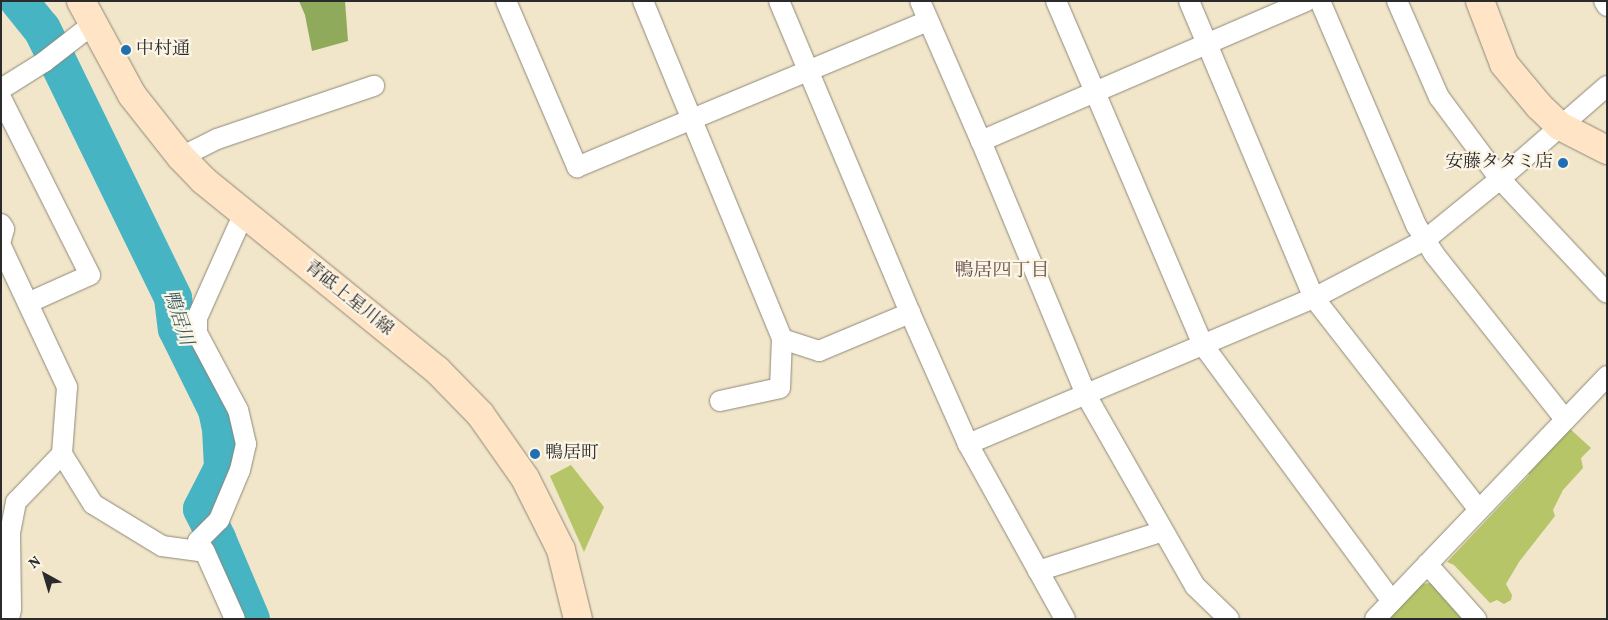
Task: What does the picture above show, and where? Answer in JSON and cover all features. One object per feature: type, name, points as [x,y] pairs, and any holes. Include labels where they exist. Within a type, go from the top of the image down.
[{"type":"main road","points":[[1480,1],[1504,64],[1538,106],[1560,126],[1607,150]]},
{"type":"main road","name":"青砥上星川線","points":[[87,13],[132,94],[182,157],[203,180],[243,215],[437,370],[480,414],[525,478],[561,550],[578,619]]},
{"type":"street","points":[[506,1],[577,167],[928,21]]},
{"type":"street","points":[[643,1],[782,339],[780,388],[720,401]]},
{"type":"street","points":[[779,1],[910,314],[968,444],[1065,619]]},
{"type":"street","points":[[920,1],[981,141],[1086,395],[1195,586],[1229,619]]},
{"type":"street","points":[[1056,1],[1203,345],[1392,601]]},
{"type":"street","points":[[1188,1],[1314,298],[1478,509]]},
{"type":"street","points":[[981,141],[1306,1]]},
{"type":"street","points":[[1320,1],[1416,225],[1425,240],[1565,418]]},
{"type":"street","points":[[1397,1],[1439,97],[1500,179],[1607,293]]},
{"type":"street","points":[[1604,1],[1607,6]]},
{"type":"street","points":[[28,303],[90,275],[4,85],[52,56],[87,13]]},
{"type":"street","points":[[182,157],[217,139],[374,86]]},
{"type":"street","points":[[968,444],[1314,298],[1425,240],[1500,179],[1607,86]]},
{"type":"street","points":[[204,544],[219,520],[240,470],[246,444],[238,410],[197,333],[197,318],[243,215]]},
{"type":"street","points":[[1,224],[4,229],[1,240]]},
{"type":"street","points":[[1,246],[68,387],[62,454],[93,504],[162,546],[204,544]]},
{"type":"street","points":[[782,339],[819,351],[910,314]]},
{"type":"street","points":[[1374,619],[1607,376]]},
{"type":"street","points":[[7,613],[10,534],[16,502],[62,454]]},
{"type":"street","points":[[1038,571],[1163,531]]},
{"type":"street","points":[[204,544],[235,619]]},
{"type":"street","points":[[1426,564],[1476,619]]},
{"type":"green space","points":[[299,1],[345,1],[348,41],[312,51],[305,15]]},
{"type":"green space","points":[[1568,427],[1591,448],[1581,458],[1583,468],[1563,490],[1553,510],[1555,516],[1519,562],[1506,584],[1512,595],[1511,600],[1504,604],[1497,600],[1490,603],[1454,565],[1447,562],[1529,475],[1526,470]]},
{"type":"green space","points":[[571,465],[604,507],[584,552],[550,476]]},
{"type":"green space","points":[[1431,583],[1464,619],[1387,619],[1419,584]]},
{"type":"waterway","name":"鴨居川","points":[[19,1],[42,29],[173,298],[177,329],[217,410],[221,429],[223,468],[202,509],[251,619]]},
{"type":"place","name":"中村通","points":[[126,50]]},
{"type":"place","name":"安藤タタミ店","points":[[1563,163]]},
{"type":"place","name":"鴨居町","points":[[535,454]]},
{"type":"district","name":"鴨居四丁目","points":[[1002,272]]}]
